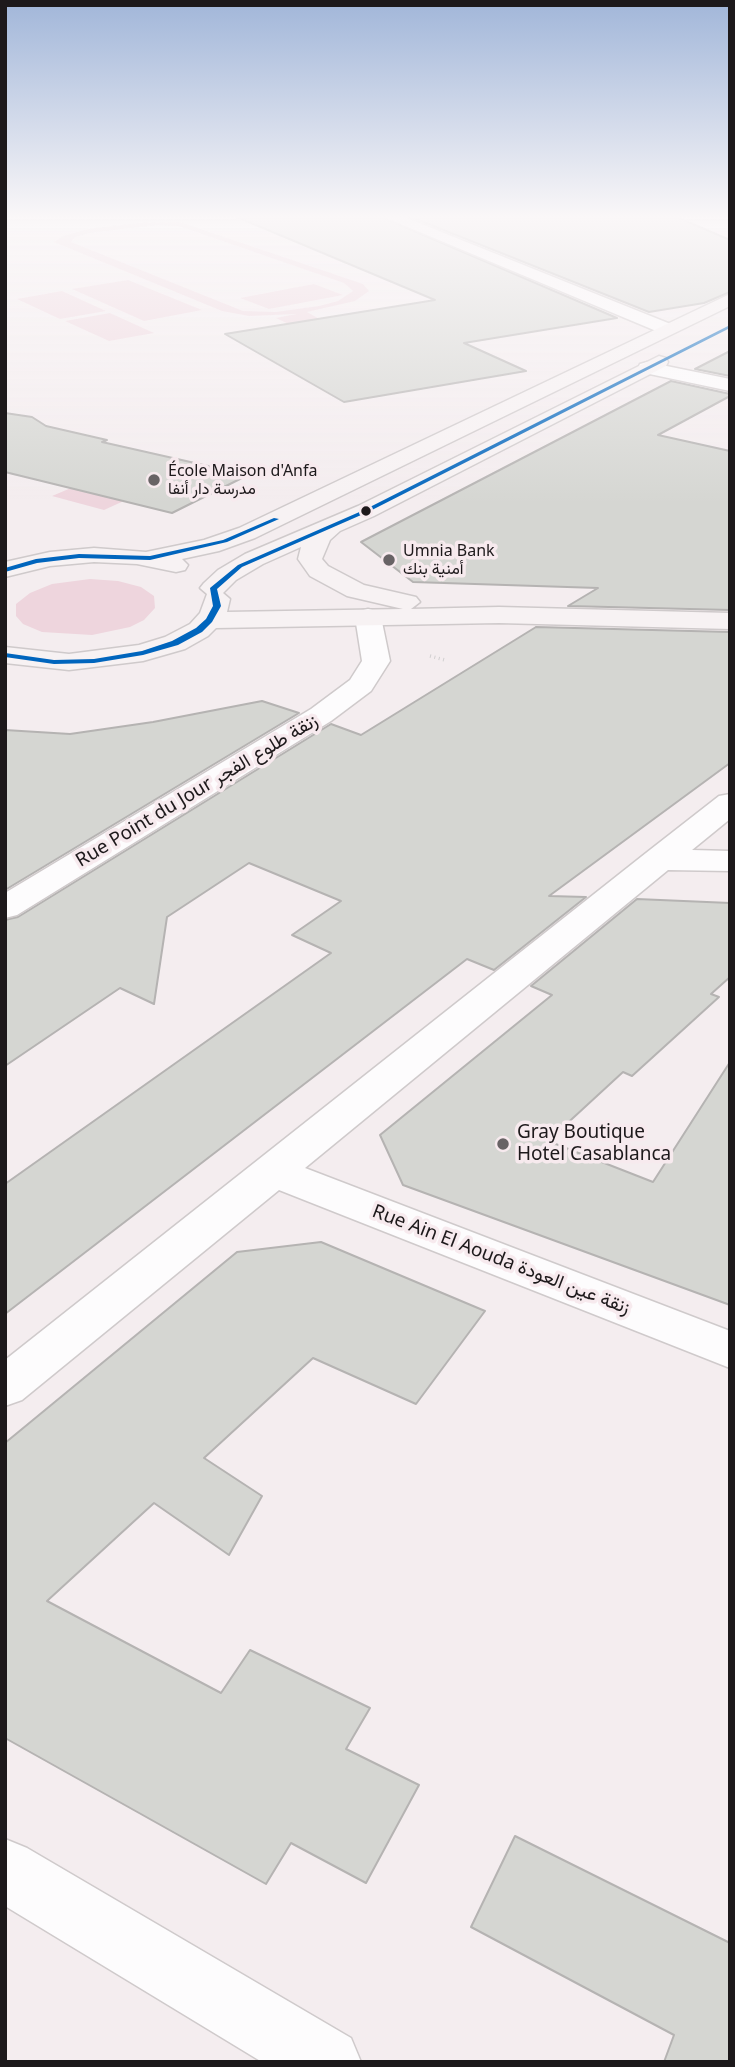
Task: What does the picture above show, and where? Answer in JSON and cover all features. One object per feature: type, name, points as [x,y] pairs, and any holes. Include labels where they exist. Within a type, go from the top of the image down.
[{"type":"main road","points":[[5,570],[79,555],[150,558],[210,546],[247,533],[704,311]]},
{"type":"main road","points":[[213,588],[227,575],[254,559],[330,528],[730,326]]},
{"type":"main road","points":[[330,528],[315,542],[310,559],[315,568],[328,578],[365,593],[499,615]]},
{"type":"main road","points":[[5,655],[61,662],[119,658],[175,643],[199,630],[217,606],[213,588],[192,571],[150,558]]},
{"type":"main road","points":[[209,620],[499,615],[730,621]]},
{"type":"street","points":[[624,311],[667,329]]},
{"type":"street","points":[[647,368],[730,385]]},
{"type":"street","name":"Rue Point du Jour زنقة طلوع الفجر","points":[[5,908],[321,715],[361,685],[376,661],[368,617]]},
{"type":"street","points":[[5,1387],[730,803]]},
{"type":"street","points":[[658,860],[730,860]]},
{"type":"street","name":"Rue Ain El Aouda زنقة عين العودة","points":[[272,1171],[730,1350]]},
{"type":"street","points":[[5,1870],[327,2062]]},
{"type":"path","points":[[430,656],[445,660]]},
{"type":"shaded area","points":[[44,311],[103,311],[60,319]]},
{"type":"shaded area","points":[[123,311],[194,311],[144,321]]},
{"type":"shaded area","points":[[224,311],[309,311],[307,312],[339,330],[309,334],[276,318],[296,314],[249,316]]},
{"type":"shaded area","points":[[110,313],[154,333],[109,341],[65,321]]},
{"type":"shaded area","points":[[123,466],[174,478],[104,510],[52,496]]},
{"type":"shaded area","points":[[90,579],[118,581],[141,587],[154,596],[155,608],[144,620],[130,627],[92,635],[42,632],[23,624],[16,616],[16,604],[30,593],[52,584]]},
{"type":"building","points":[[364,311],[602,311],[617,318],[464,343],[526,371],[344,402],[225,334]]},
{"type":"building","points":[[730,351],[730,376],[695,369]]},
{"type":"building","points":[[671,381],[730,394],[658,435],[730,451],[730,610],[568,606],[598,588],[413,582],[361,542]]},
{"type":"building","points":[[5,413],[32,417],[46,426],[107,440],[102,442],[248,475],[172,513],[5,472]]},
{"type":"building","points":[[536,627],[730,632],[730,763],[549,896],[586,897],[494,970],[467,959],[5,1314],[5,1184],[331,953],[292,935],[341,901],[249,863],[167,917],[154,1004],[120,988],[5,1066],[5,920],[18,917],[331,724],[361,735]]},
{"type":"building","points":[[262,701],[299,713],[5,890],[5,730],[70,734],[153,722]]},
{"type":"building","points":[[637,899],[730,903],[730,977],[711,994],[719,997],[632,1076],[623,1072],[548,1141],[653,1182],[730,1062],[730,1305],[403,1185],[380,1135],[552,995],[531,986]]},
{"type":"building","points":[[321,1242],[485,1311],[416,1404],[313,1358],[204,1458],[262,1496],[229,1555],[154,1503],[47,1601],[221,1693],[250,1650],[370,1708],[346,1749],[419,1785],[366,1883],[291,1843],[266,1884],[5,1738],[5,1443],[237,1252]]},
{"type":"building","points":[[515,1836],[730,1943],[730,2062],[664,2062],[674,2035],[471,1927]]},
{"type":"transit line","points":[[5,655],[54,662],[94,661],[143,653],[175,643],[199,630],[209,620],[217,606],[213,588],[240,566],[366,511],[730,326]]},
{"type":"transit line","points":[[5,570],[36,561],[79,556],[150,558],[225,541],[276,519]]},
{"type":"place","name":"École Maison d'Anfa مدرسة دار أنفا","points":[[154,480]]},
{"type":"place","name":"Umnia Bank أمنية بنك","points":[[389,560]]},
{"type":"place","name":"Gray Boutique Hotel Casablanca","points":[[503,1144]]}]
